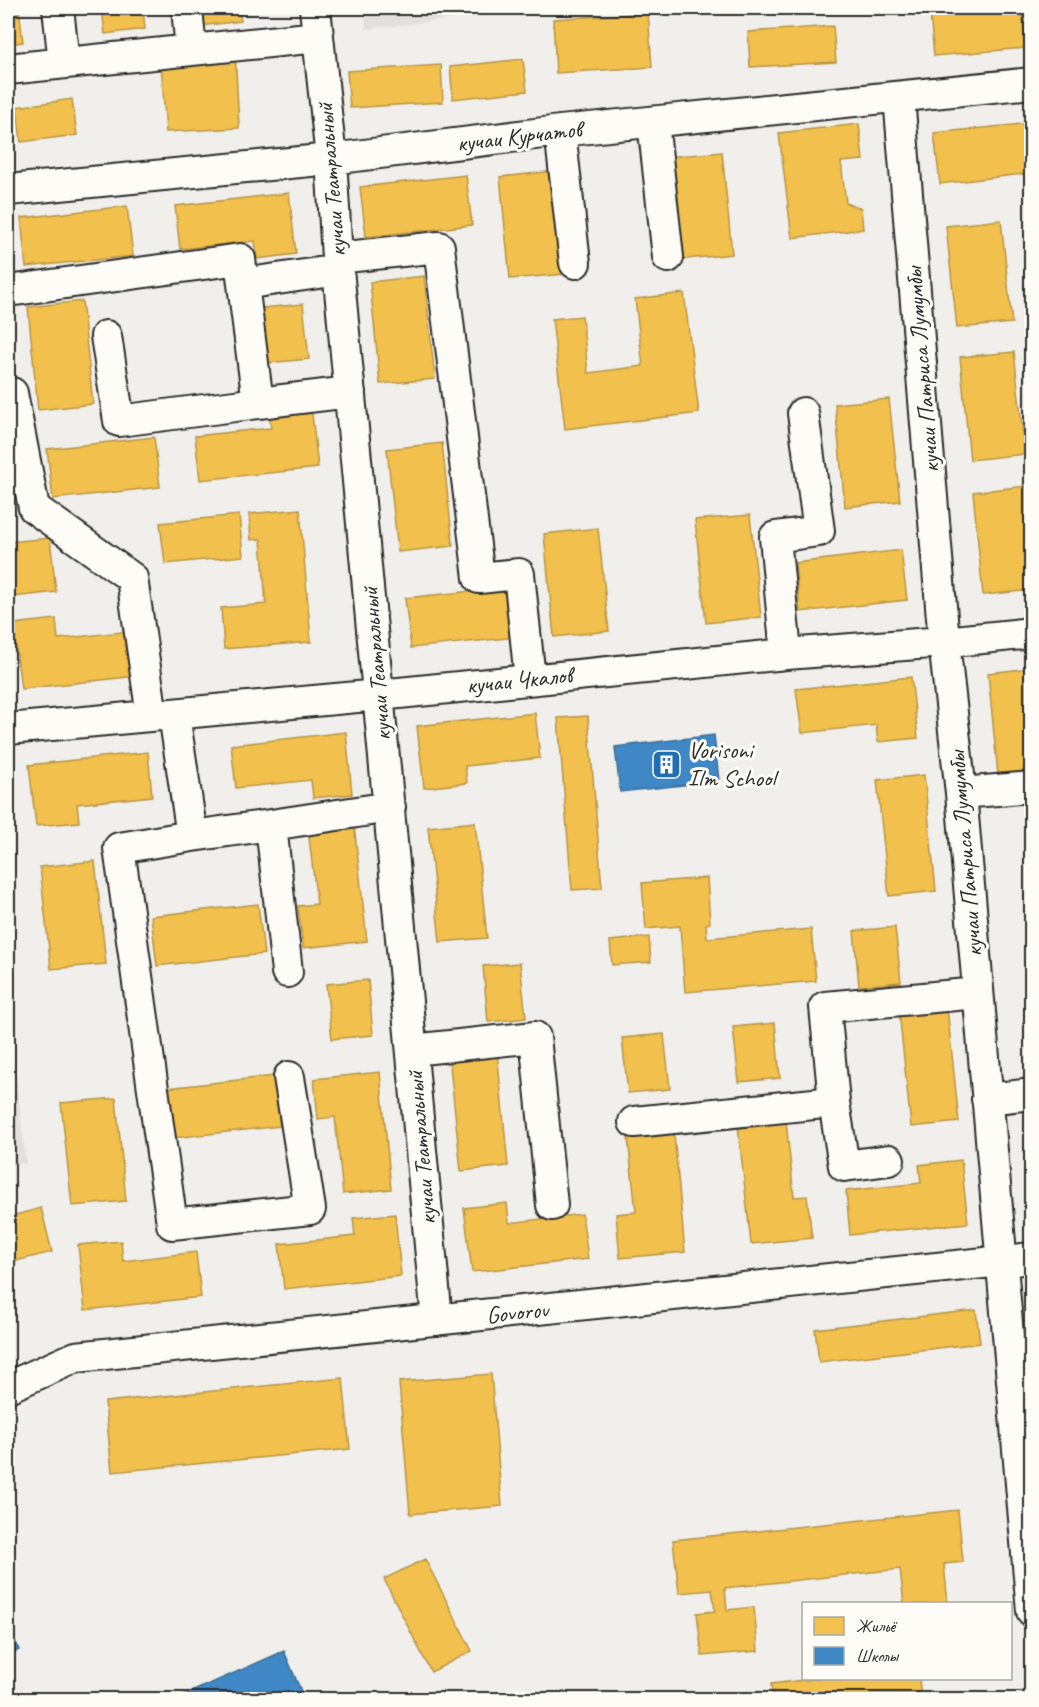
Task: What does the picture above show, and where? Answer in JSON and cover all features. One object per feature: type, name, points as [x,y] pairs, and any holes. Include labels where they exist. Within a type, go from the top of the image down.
[{"type":"street","points":[[58,8],[64,63]]},
{"type":"street","points":[[187,8],[191,50]]},
{"type":"street","name":"кучаи Театральный","points":[[315,8],[331,159],[338,264],[437,1320]]},
{"type":"street","points":[[8,69],[318,37]]},
{"type":"street","name":"кучаи Курчатов","points":[[8,190],[331,159],[560,131],[1032,83]]},
{"type":"street","name":"кучаи Патриса Лумумбы","points":[[899,97],[944,642],[962,793],[1032,1611]]},
{"type":"street","points":[[653,122],[668,258]]},
{"type":"street","points":[[560,131],[575,263]]},
{"type":"street","points":[[243,284],[338,264],[439,247],[479,578],[519,574],[530,679]]},
{"type":"street","points":[[8,291],[240,259],[258,403]]},
{"type":"street","points":[[106,336],[119,421],[350,392]]},
{"type":"street","points":[[8,394],[12,393],[34,508],[132,578],[192,836]]},
{"type":"street","points":[[786,654],[775,537],[819,531],[803,413]]},
{"type":"street","name":"кучаи Чкалов","points":[[8,729],[786,654],[1032,633]]},
{"type":"street","points":[[962,793],[1032,787]]},
{"type":"street","points":[[289,1077],[310,1209],[172,1224],[118,848],[390,807]]},
{"type":"street","points":[[271,825],[287,972]]},
{"type":"street","points":[[889,1160],[844,1166],[834,1102],[825,1006],[978,993]]},
{"type":"street","points":[[412,1050],[535,1037],[552,1205]]},
{"type":"street","points":[[987,1099],[1032,1094]]},
{"type":"street","points":[[634,1122],[834,1102]]},
{"type":"street","name":"Govorov","points":[[8,1387],[76,1358],[1032,1258]]},
{"type":"shaded area","points":[[365,8],[547,8],[366,29]]},
{"type":"shaded area","points":[[8,1003],[26,1163],[8,1166]]},
{"type":"building: Жильё","points":[[8,8],[19,8],[23,42],[8,44]]},
{"type":"building: Жильё","points":[[102,8],[143,8],[145,29],[105,34]]},
{"type":"building: Жильё","points":[[198,8],[239,8],[241,21],[200,26]]},
{"type":"building: Жильё","points":[[1022,8],[1026,48],[934,56],[930,14]]},
{"type":"building: Жильё","points":[[648,13],[652,67],[556,73],[553,19]]},
{"type":"building: Жильё","points":[[833,26],[836,62],[750,67],[748,32]]},
{"type":"building: Жильё","points":[[235,50],[239,128],[166,132],[161,63]]},
{"type":"building: Жильё","points":[[523,59],[527,91],[453,99],[450,67]]},
{"type":"building: Жильё","points":[[441,65],[443,102],[350,108],[347,71]]},
{"type":"building: Жильё","points":[[72,99],[77,135],[21,142],[17,107]]},
{"type":"building: Жильё","points":[[1032,123],[1032,173],[940,184],[934,133]]},
{"type":"building: Жильё","points":[[859,124],[863,160],[841,162],[846,203],[861,208],[863,229],[792,238],[779,133]]},
{"type":"building: Жильё","points":[[722,152],[732,254],[678,260],[667,157]]},
{"type":"building: Жильё","points":[[554,171],[565,274],[510,279],[500,177]]},
{"type":"building: Жильё","points":[[466,175],[472,225],[366,237],[360,187]]},
{"type":"building: Жильё","points":[[289,193],[296,254],[257,259],[255,241],[180,249],[175,206]]},
{"type":"building: Жильё","points":[[127,206],[133,256],[26,267],[21,218]]},
{"type":"building: Жильё","points":[[1001,220],[1012,323],[957,328],[946,226]]},
{"type":"building: Жильё","points":[[424,276],[435,379],[380,384],[370,282]]},
{"type":"building: Жильё","points":[[684,293],[699,413],[565,429],[552,319],[582,316],[588,373],[643,366],[635,299]]},
{"type":"building: Жильё","points":[[82,301],[93,404],[38,410],[28,307]]},
{"type":"building: Жильё","points":[[303,304],[309,359],[267,363],[262,308]]},
{"type":"building: Жильё","points":[[1014,352],[1025,454],[970,460],[960,357]]},
{"type":"building: Жильё","points":[[889,399],[900,501],[845,507],[835,404]]},
{"type":"building: Жильё","points":[[311,405],[318,468],[200,480],[195,436],[271,428],[269,410]]},
{"type":"building: Жильё","points":[[154,437],[160,487],[53,499],[47,449]]},
{"type":"building: Жильё","points":[[442,443],[453,546],[398,552],[387,449]]},
{"type":"building: Жильё","points":[[1027,486],[1032,527],[1032,590],[983,595],[973,492]]},
{"type":"building: Жильё","points":[[300,509],[311,642],[224,649],[221,608],[266,604],[261,539],[251,540],[249,514]]},
{"type":"building: Жильё","points":[[239,515],[243,556],[165,564],[160,523]]},
{"type":"building: Жильё","points":[[750,515],[761,617],[706,623],[695,520]]},
{"type":"building: Жильё","points":[[598,528],[609,631],[554,637],[544,534]]},
{"type":"building: Жильё","points":[[50,538],[56,592],[14,597],[9,542]]},
{"type":"building: Жильё","points":[[901,550],[907,600],[800,612],[795,563]]},
{"type":"building: Жильё","points":[[511,587],[517,637],[411,648],[405,598]]},
{"type":"building: Жильё","points":[[56,619],[58,639],[131,631],[137,676],[21,689],[13,624]]},
{"type":"building: Жильё","points":[[1032,668],[1032,772],[998,775],[988,673]]},
{"type":"building: Жильё","points":[[911,677],[918,738],[878,742],[876,725],[802,733],[796,689]]},
{"type":"building: Жильё","points":[[535,713],[540,758],[465,766],[467,783],[424,788],[417,726]]},
{"type":"building: Жильё","points":[[588,716],[602,888],[572,890],[558,718]]},
{"type":"building: Жильё","points":[[346,732],[352,794],[313,798],[311,780],[236,788],[231,745]]},
{"type":"building: Жильё","points":[[148,752],[152,796],[77,804],[79,822],[36,826],[29,765]]},
{"type":"building: Жильё","points":[[924,775],[936,891],[889,896],[877,780]]},
{"type":"building: Жильё","points":[[475,822],[487,938],[440,942],[428,827]]},
{"type":"building: Жильё","points":[[354,824],[367,941],[303,948],[298,906],[317,904],[308,829]]},
{"type":"building: Жильё","points":[[95,861],[106,964],[51,969],[40,867]]},
{"type":"building: Жильё","points":[[707,878],[710,923],[706,924],[707,938],[811,929],[816,981],[685,992],[680,926],[646,929],[642,883]]},
{"type":"building: Жильё","points":[[258,904],[264,954],[157,966],[151,916]]},
{"type":"building: Жильё","points":[[895,927],[901,982],[859,986],[854,931]]},
{"type":"building: Жильё","points":[[649,937],[651,962],[612,965],[610,941]]},
{"type":"building: Жильё","points":[[520,963],[526,1018],[488,1022],[483,966]]},
{"type":"building: Жильё","points":[[368,980],[373,1035],[332,1039],[326,984]]},
{"type":"building: Жильё","points":[[947,1007],[959,1122],[911,1127],[899,1011]]},
{"type":"building: Жильё","points":[[775,1023],[780,1078],[739,1082],[733,1027]]},
{"type":"building: Жильё","points":[[664,1034],[670,1089],[628,1093],[622,1038]]},
{"type":"building: Жильё","points":[[497,1051],[508,1166],[461,1171],[449,1056]]},
{"type":"building: Жильё","points":[[380,1072],[391,1189],[343,1194],[335,1117],[318,1119],[314,1079]]},
{"type":"building: Жильё","points":[[274,1076],[280,1126],[173,1138],[167,1088]]},
{"type":"building: Жильё","points":[[116,1098],[126,1201],[72,1206],[61,1103]]},
{"type":"building: Жильё","points":[[786,1121],[794,1197],[807,1196],[812,1238],[751,1244],[738,1126]]},
{"type":"building: Жильё","points":[[674,1134],[685,1252],[620,1258],[616,1214],[636,1212],[628,1138]]},
{"type":"building: Жильё","points":[[961,1160],[968,1223],[850,1235],[846,1191],[921,1183],[919,1165]]},
{"type":"building: Жильё","points":[[507,1203],[509,1223],[582,1214],[588,1259],[472,1272],[464,1208]]},
{"type":"building: Жильё","points":[[41,1208],[52,1252],[8,1263],[8,1217]]},
{"type":"building: Жильё","points":[[395,1214],[401,1276],[284,1289],[279,1244],[355,1236],[353,1218]]},
{"type":"building: Жильё","points":[[121,1241],[123,1261],[196,1252],[201,1297],[85,1310],[78,1245]]},
{"type":"building: Жильё","points":[[976,1310],[980,1343],[819,1362],[815,1329]]},
{"type":"building: Жильё","points":[[491,1374],[502,1506],[410,1514],[399,1382]]},
{"type":"building: Жильё","points":[[343,1378],[350,1449],[112,1472],[105,1402]]},
{"type":"building: Жильё","points":[[958,1510],[963,1562],[944,1564],[948,1602],[904,1602],[900,1569],[725,1588],[727,1610],[754,1607],[758,1651],[702,1656],[697,1613],[715,1611],[712,1590],[679,1593],[673,1540]]},
{"type":"building: Жильё","points":[[425,1559],[472,1651],[431,1672],[384,1579]]},
{"type":"building: Жильё","points":[[804,1680],[919,1680],[921,1700],[773,1700],[771,1684]]},
{"type":"building: Школы","name":"Vorisoni Ilm School","points":[[714,735],[719,781],[620,792],[615,747]]},
{"type":"building: Школы","points":[[8,1626],[19,1650],[8,1656]]},
{"type":"building: Школы","points":[[284,1651],[304,1698],[299,1700],[173,1700]]},
{"type":"place","name":"Vorisoni Ilm School","points":[[667,764]]}]
